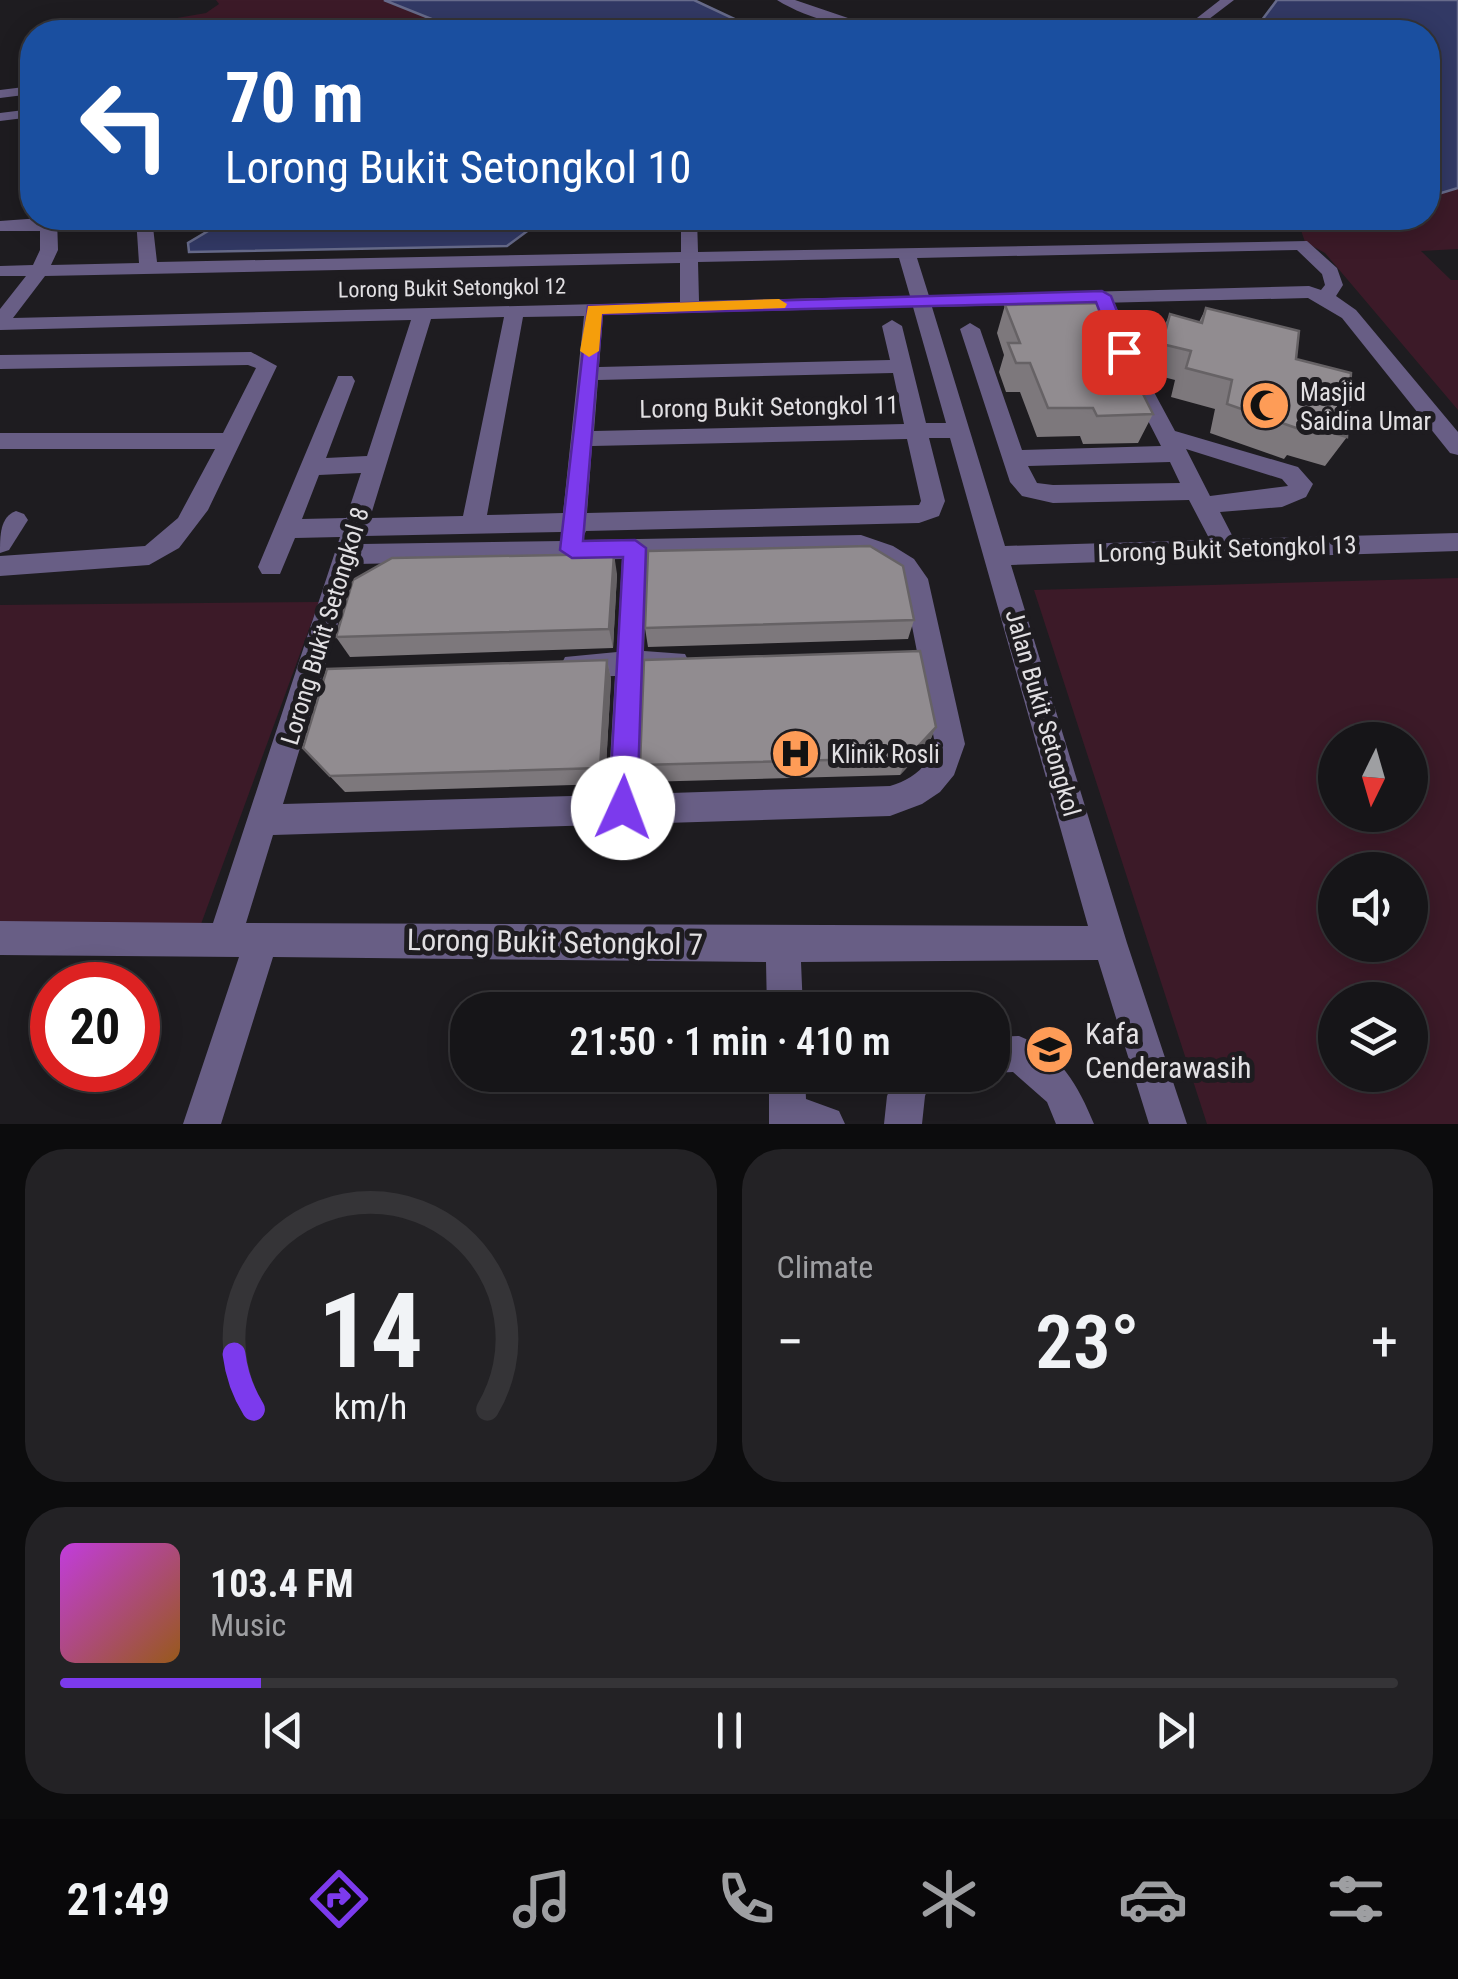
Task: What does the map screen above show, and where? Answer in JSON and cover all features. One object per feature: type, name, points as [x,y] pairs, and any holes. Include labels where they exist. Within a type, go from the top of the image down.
[{"type":"street","points":[[783,0],[843,20]]},
{"type":"street","points":[[1202,20],[1228,0]]},
{"type":"street","points":[[0,323],[40,270],[49,250],[49,230]]},
{"type":"street","points":[[145,230],[150,268]]},
{"type":"street","points":[[689,230],[690,307]]},
{"type":"street","points":[[0,271],[1301,245],[1331,272],[1334,285],[1325,297],[1349,314],[1458,447]]},
{"type":"street","name":"Jalan Bukit Setongkol","points":[[908,254],[1161,1122]]},
{"type":"street","name":"Lorong Bukit Setongkol 12","points":[[0,323],[1282,292],[1325,297]]},
{"type":"street","points":[[1102,296],[1131,368],[1227,549]]},
{"type":"street","points":[[572,550],[594,309]]},
{"type":"street","points":[[473,525],[515,311]]},
{"type":"street","name":"Lorong Bukit Setongkol 8","points":[[226,938],[264,820],[322,672],[354,527],[423,314]]},
{"type":"street","points":[[203,359],[228,318]]},
{"type":"street","points":[[286,529],[918,514],[931,510],[933,500],[892,326]]},
{"type":"street","points":[[970,329],[1022,482],[1040,493],[1282,498],[1298,491],[1301,484],[1290,473],[1172,445],[1014,458]]},
{"type":"street","points":[[0,362],[252,358],[267,366],[185,531],[149,555],[0,566]]},
{"type":"street","points":[[587,374],[900,366]]},
{"type":"street","points":[[942,377],[986,376]]},
{"type":"street","points":[[271,567],[346,381]]},
{"type":"street","name":"Lorong Bukit Setongkol 11","points":[[581,439],[959,430]]},
{"type":"street","points":[[0,441],[232,441]]},
{"type":"street","points":[[311,467],[375,464]]},
{"type":"street","points":[[0,520],[16,520],[0,543]]},
{"type":"street","name":"Lorong Bukit Setongkol 13","points":[[997,556],[1458,542]]},
{"type":"street","points":[[264,820],[890,801],[912,795],[948,763],[950,744],[920,654],[910,567],[861,544],[347,554]]},
{"type":"street","points":[[623,808],[635,548]]},
{"type":"street","points":[[549,666],[704,661]]},
{"type":"street","name":"Lorong Bukit Setongkol 7","points":[[0,938],[783,945],[1110,943]]},
{"type":"street","points":[[202,1124],[262,938]]},
{"type":"street","points":[[783,945],[784,992]]},
{"type":"street","points":[[1010,1054],[1020,1054],[1060,1089],[1075,1124]]},
{"type":"street","points":[[903,1124],[908,1092]]},
{"type":"street","points":[[788,1104],[826,1124]]},
{"type":"shaded area","points":[[216,0],[384,0],[434,20],[165,20],[206,13],[219,4]]},
{"type":"shaded area","points":[[1458,188],[1458,249],[1421,251],[1451,280],[1458,280],[1458,410],[1325,253],[1305,242],[1301,230],[1440,230],[1440,193]]},
{"type":"shaded area","points":[[1458,578],[1458,1124],[1207,1124],[1034,590]]},
{"type":"shaded area","points":[[319,602],[197,935],[0,934],[0,605]]},
{"type":"water","points":[[384,0],[694,0],[736,20],[434,20]]},
{"type":"water","points":[[1277,0],[1458,0],[1458,188],[1440,193],[1440,20],[1262,20]]},
{"type":"water","points":[[210,230],[529,230],[507,246],[189,252],[188,243]]},
{"type":"building","points":[[1113,303],[1128,335],[1111,330],[1153,414],[1097,416],[1093,408],[1048,408],[1030,363],[1016,363],[1008,343],[1020,343],[1005,305]]},
{"type":"building","points":[[1206,308],[1299,331],[1296,359],[1351,373],[1347,437],[1306,425],[1305,431],[1227,404],[1232,380],[1186,368],[1191,351],[1162,344],[1170,314],[1202,323]]},
{"type":"building","points":[[870,546],[903,566],[914,620],[645,628],[648,551]]},
{"type":"building","points":[[614,554],[609,629],[336,637],[353,580],[392,558]]},
{"type":"building","points":[[920,651],[936,727],[907,758],[640,765],[644,660]]},
{"type":"building","points":[[607,660],[600,768],[330,776],[303,748],[327,669]]},
{"type":"slow traffic","points":[[589,351],[594,309],[779,304]]},
{"type":"place","name":"Masjid Saidina Umar","points":[[1265,406]]},
{"type":"place","name":"Klinik Rosli","points":[[796,754]]},
{"type":"place","name":"Kafa Cenderawasih","points":[[1050,1050]]},
{"type":"route","points":[[623,808],[635,548],[572,550],[594,309],[1102,296],[1124,352]]}]
